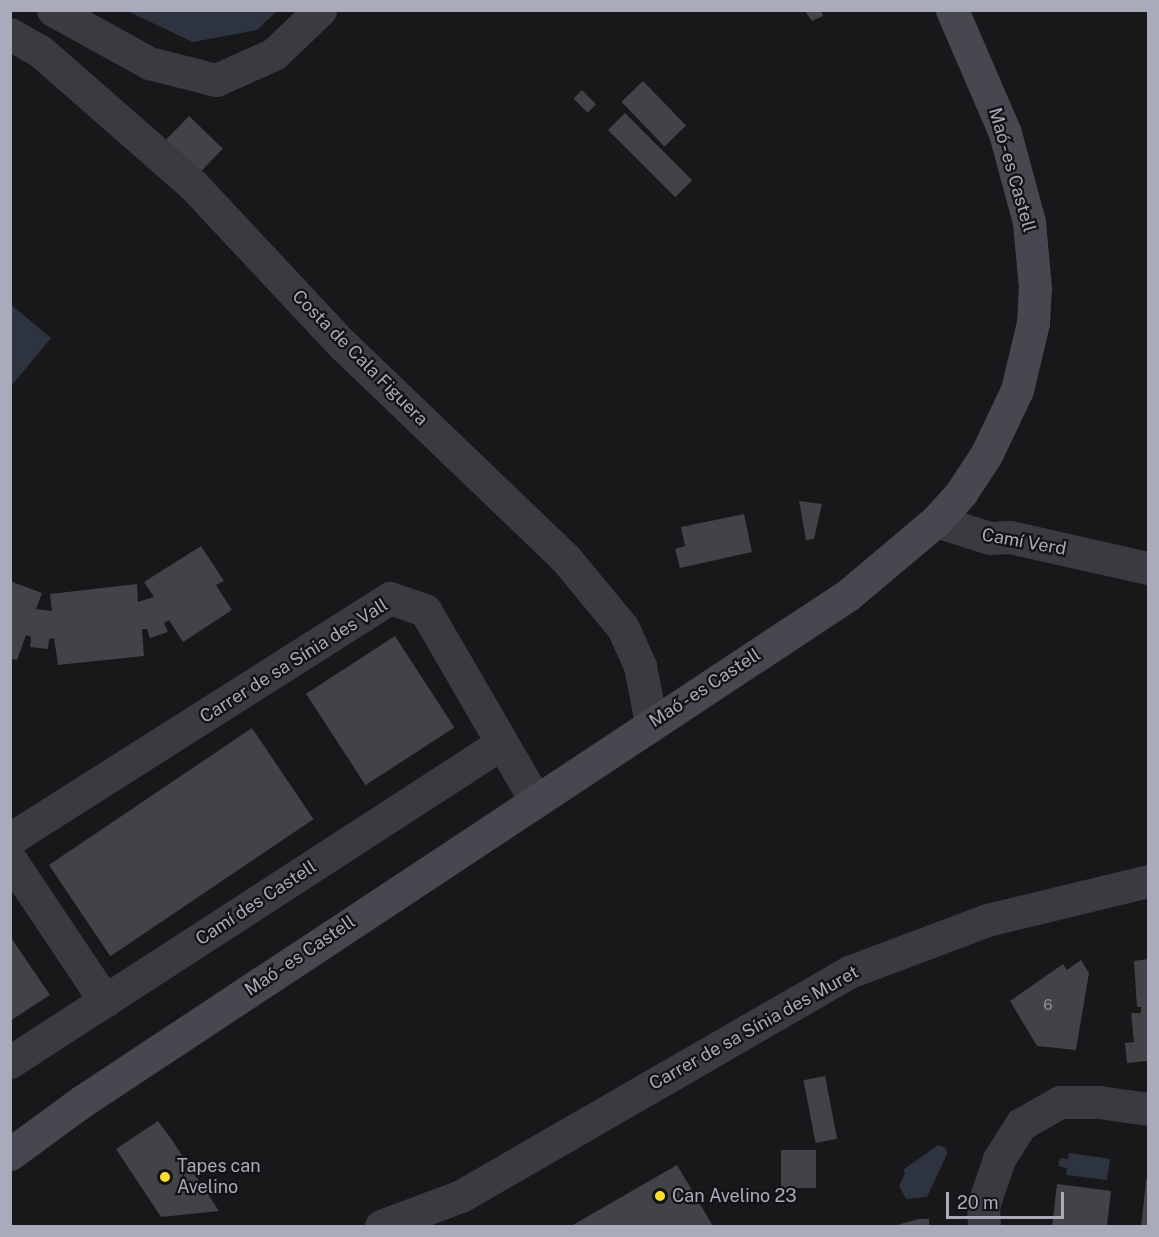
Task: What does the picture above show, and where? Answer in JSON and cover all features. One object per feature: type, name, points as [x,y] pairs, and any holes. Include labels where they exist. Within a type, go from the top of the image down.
[{"type":"main road","name":"Maó - es Castell","points":[[10,1154],[81,1102],[651,723],[848,595],[936,521],[961,493],[1003,424],[1026,357],[1035,288],[1029,222],[1005,133],[952,10]]},
{"type":"street","points":[[53,10],[149,63],[216,80],[274,54],[320,10]]},
{"type":"street","name":"Costa de Cala Figuera","points":[[10,34],[40,51],[194,186],[342,344],[566,559],[624,628],[640,666],[651,723]]},
{"type":"street","name":"Camí Verd","points":[[936,521],[990,538],[1010,537],[1149,568]]},
{"type":"street","name":"Carrer de sa Sínia des Vall","points":[[10,838],[390,598],[425,610],[535,800]]},
{"type":"street","name":"Camí des Castell","points":[[10,1062],[502,743]]},
{"type":"street","points":[[10,859],[105,1001]]},
{"type":"street","name":"Carrer de sa Sínia des Muret","points":[[381,1227],[461,1196],[849,972],[987,920],[1149,881]]},
{"type":"street","points":[[10,1138],[81,1102]]},
{"type":"street","points":[[984,1227],[983,1206],[999,1159],[1021,1124],[1060,1102],[1099,1102],[1149,1109]]},
{"type":"shaded area","points":[[127,11],[277,11],[257,30],[193,42]]},
{"type":"shaded area","points":[[11,305],[51,338],[13,384],[10,382]]},
{"type":"shaded area","points":[[938,1145],[946,1148],[947,1154],[927,1197],[906,1199],[899,1186],[905,1174],[903,1170]]},
{"type":"shaded area","points":[[1069,1153],[1110,1159],[1107,1180],[1066,1175],[1067,1168],[1058,1166],[1060,1158],[1068,1159]]},
{"type":"building","points":[[804,10],[821,10],[823,16],[812,21]]},
{"type":"building","points":[[643,81],[686,126],[664,146],[621,102]]},
{"type":"building","points":[[582,90],[596,104],[588,113],[574,98]]},
{"type":"building","points":[[625,113],[692,180],[675,197],[608,130]]},
{"type":"building","points":[[189,116],[223,149],[200,172],[166,140]]},
{"type":"building","points":[[799,501],[822,504],[814,539],[806,540]]},
{"type":"building","points":[[744,514],[752,552],[680,568],[675,549],[685,546],[681,527]]},
{"type":"building","points":[[201,546],[224,581],[216,585],[232,610],[183,642],[169,620],[164,623],[168,632],[150,638],[147,629],[142,629],[144,656],[58,665],[54,638],[49,639],[48,649],[30,647],[31,637],[26,635],[17,660],[10,658],[10,581],[42,593],[36,609],[52,611],[50,594],[137,584],[138,602],[154,597],[144,582]]},
{"type":"building","points":[[395,636],[454,727],[365,785],[306,694]]},
{"type":"building","points":[[252,728],[314,819],[110,956],[49,865]]},
{"type":"building","points":[[10,936],[50,995],[10,1021]]},
{"type":"building","points":[[1148,959],[1148,1061],[1127,1063],[1125,1043],[1134,1042],[1131,1013],[1141,1013],[1141,1007],[1137,1007],[1134,961]]},
{"type":"building","points":[[1081,960],[1089,973],[1076,1050],[1037,1046],[1010,1001],[1063,964],[1067,970]]},
{"type":"building","points":[[825,1076],[837,1139],[816,1143],[803,1080]]},
{"type":"building","name":"Tapes can Avelino","points":[[158,1121],[219,1211],[161,1217],[116,1149]]},
{"type":"building","points":[[781,1150],[816,1150],[816,1188],[781,1188]]},
{"type":"building","name":"Can Avelino 23","points":[[677,1165],[713,1226],[571,1226]]},
{"type":"building","points":[[1148,1175],[1148,1226],[1141,1226],[1146,1181]]},
{"type":"building","points":[[1057,1184],[1111,1191],[1107,1226],[1052,1226]]},
{"type":"building","points":[[919,1219],[929,1219],[929,1226],[893,1226]]},
{"type":"place","name":"Tapes can Avelino","points":[[165,1177]]},
{"type":"place","name":"Can Avelino 23","points":[[660,1196]]}]
